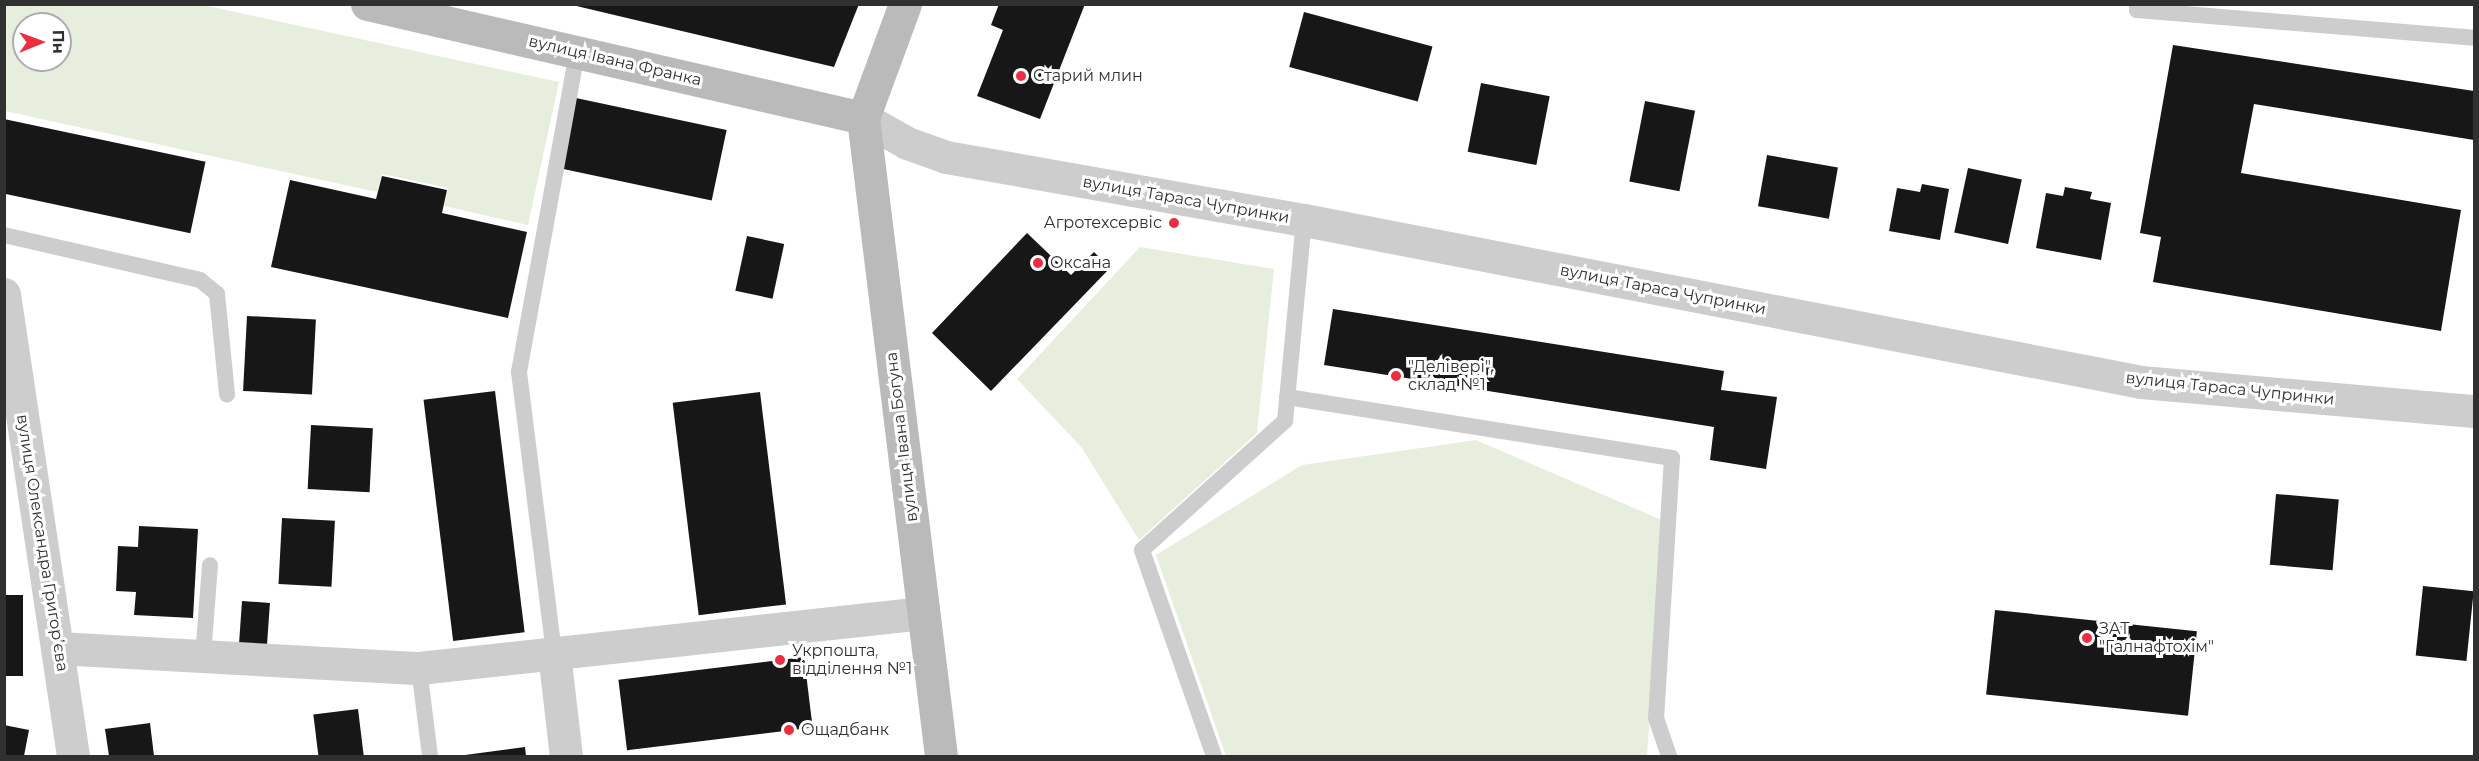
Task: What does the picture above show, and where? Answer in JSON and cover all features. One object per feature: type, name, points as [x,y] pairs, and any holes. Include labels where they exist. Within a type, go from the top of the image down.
[{"type":"main road","name":"вулиця Івана Франка","points":[[367,4],[863,118]]},
{"type":"main road","points":[[863,118],[905,4]]},
{"type":"main road","name":"вулиця Івана Богуна","points":[[863,118],[941,756]]},
{"type":"street","name":"вулиця Тараса Чупринки","points":[[863,118],[907,143],[946,156],[1304,220],[2141,382],[2475,411]]},
{"type":"street","name":"вулиця Олександра Григорʼєва","points":[[4,294],[74,756]]},
{"type":"street","points":[[57,648],[419,668],[923,613]]},
{"type":"street","points":[[554,653],[566,756]]},
{"type":"lane","points":[[2137,4],[2137,10],[2475,38]]},
{"type":"lane","points":[[554,653],[519,372],[577,52]]},
{"type":"lane","points":[[1214,756],[1142,550],[1285,421],[1304,220]]},
{"type":"lane","points":[[4,236],[200,280],[217,294],[227,395]]},
{"type":"lane","points":[[1287,397],[1672,458],[1656,718],[1669,756]]},
{"type":"lane","points":[[203,656],[210,565]]},
{"type":"lane","points":[[419,668],[430,756]]},
{"type":"green space","points":[[5,4],[203,5],[559,82],[528,225],[444,206],[448,188],[382,174],[377,192],[5,111]]},
{"type":"green space","points":[[1140,247],[1274,269],[1257,433],[1139,540],[1082,448],[1017,379]]},
{"type":"green space","points":[[1476,440],[1664,521],[1647,756],[1226,756],[1156,555],[1302,465]]},
{"type":"building","points":[[568,4],[859,4],[834,67]]},
{"type":"building","points":[[999,4],[1085,4],[1040,119],[977,96],[1003,30],[991,25]]},
{"type":"building","points":[[1304,12],[1432,46],[1418,101],[1289,67]]},
{"type":"building","points":[[2173,45],[2474,91],[2474,140],[2254,104],[2241,173],[2461,210],[2441,331],[2153,282],[2161,237],[2140,233]]},
{"type":"building","points":[[1481,83],[1550,96],[1536,165],[1468,152]]},
{"type":"building","points":[[576,98],[727,130],[712,200],[561,168]]},
{"type":"building","points":[[1645,101],[1695,111],[1679,191],[1629,181]]},
{"type":"building","points":[[4,119],[205,162],[190,233],[4,194]]},
{"type":"building","points":[[1767,155],[1838,168],[1829,219],[1758,206]]},
{"type":"building","points":[[1968,168],[2022,179],[2008,244],[1954,233]]},
{"type":"building","points":[[382,176],[447,190],[442,213],[527,232],[508,318],[271,267],[290,180],[376,199]]},
{"type":"building","points":[[1922,184],[1949,189],[1940,240],[1889,231],[1897,188],[1920,192]]},
{"type":"building","points":[[2065,187],[2092,192],[2090,199],[2111,203],[2101,260],[2036,248],[2046,193],[2063,196]]},
{"type":"building","points":[[1027,233],[1071,275],[1094,252],[1110,268],[991,391],[932,333]]},
{"type":"building","points":[[747,236],[784,244],[773,299],[735,291]]},
{"type":"building","points":[[1333,309],[1724,371],[1721,390],[1777,397],[1766,469],[1710,460],[1714,427],[1324,365]]},
{"type":"building","points":[[247,316],[316,320],[312,395],[243,391]]},
{"type":"building","points":[[495,391],[525,632],[453,641],[424,400]]},
{"type":"building","points":[[760,392],[786,604],[699,615],[673,403]]},
{"type":"building","points":[[311,425],[373,428],[370,492],[308,489]]},
{"type":"building","points":[[2276,494],[2339,499],[2333,570],[2270,565]]},
{"type":"building","points":[[282,518],[335,521],[331,587],[279,584]]},
{"type":"building","points":[[139,526],[198,529],[193,618],[134,615],[136,592],[116,591],[118,546],[138,547]]},
{"type":"building","points":[[2423,586],[2474,591],[2466,661],[2416,656]]},
{"type":"building","points":[[5,595],[23,595],[23,676],[5,676]]},
{"type":"building","points":[[242,601],[270,603],[267,650],[239,648]]},
{"type":"building","points":[[1995,610],[2197,631],[2188,716],[1986,695]]},
{"type":"building","points":[[804,657],[813,727],[627,750],[618,680]]},
{"type":"building","points":[[358,709],[364,756],[318,756],[313,714]]},
{"type":"building","points":[[150,723],[154,756],[109,756],[105,729]]},
{"type":"building","points":[[4,725],[29,730],[24,756],[4,756]]},
{"type":"building","points":[[525,747],[526,756],[465,756],[465,755]]},
{"type":"place","name":"Старий млин","points":[[1021,76]]},
{"type":"place","name":"Агротехсервіс","points":[[1174,223]]},
{"type":"place","name":"Оксана","points":[[1038,263]]},
{"type":"place","name":"\"Делівері\", склад №1","points":[[1396,376]]},
{"type":"place","name":"ЗАТ \"Галнафтохім\"","points":[[2087,638]]},
{"type":"place","name":"Укрпошта, відділення №1","points":[[780,660]]},
{"type":"place","name":"Ощадбанк","points":[[789,730]]}]
